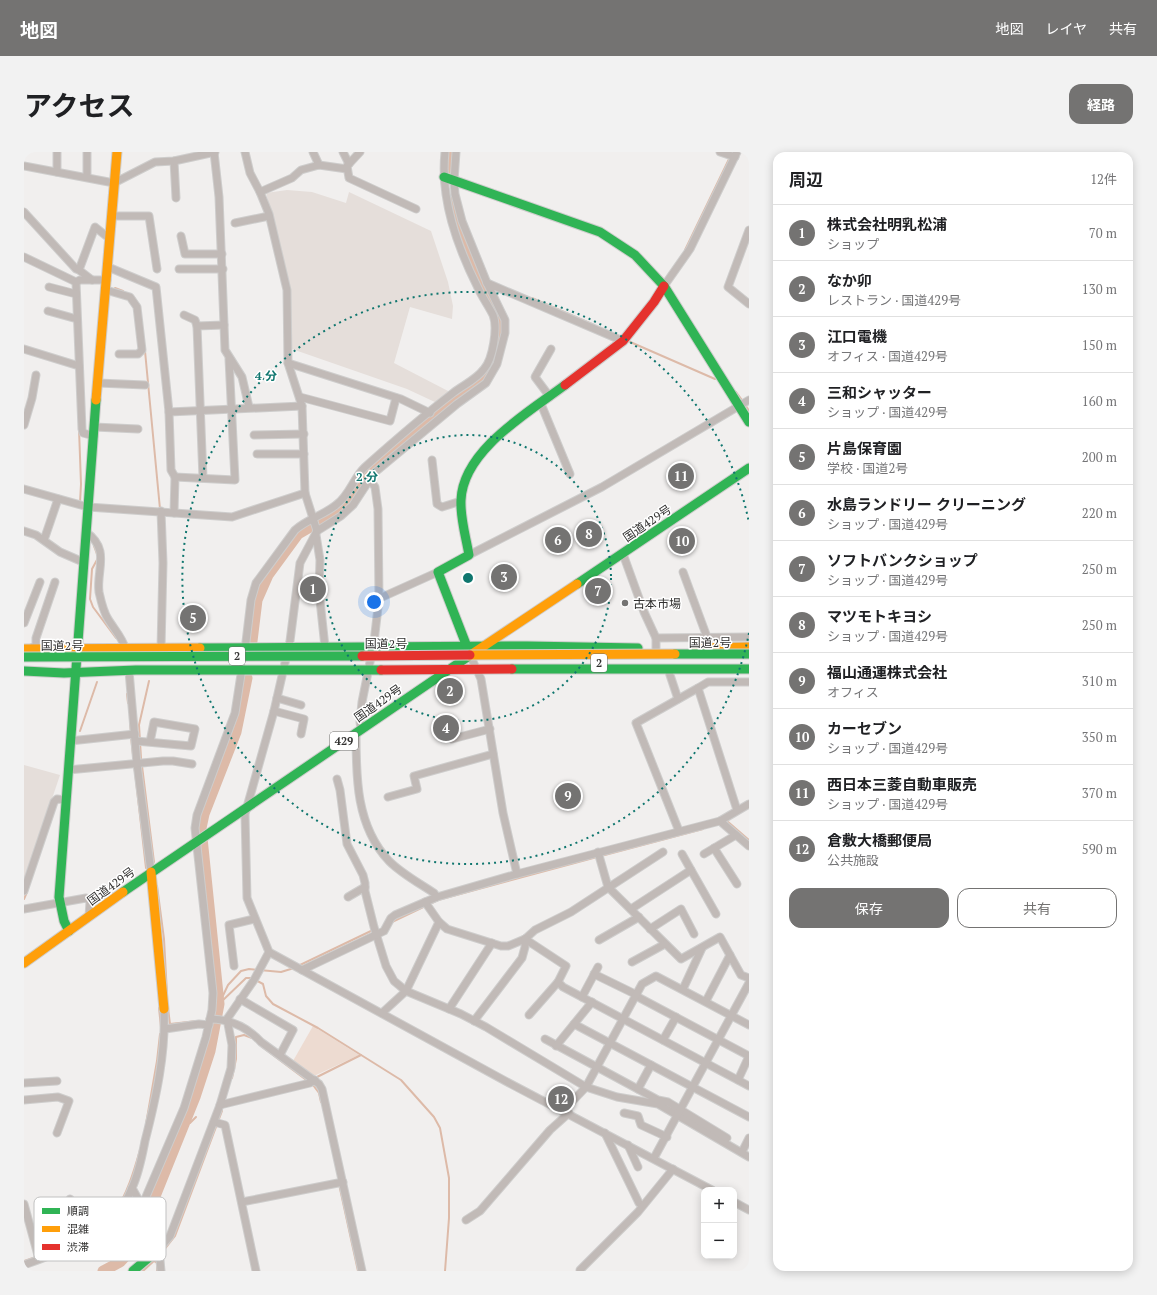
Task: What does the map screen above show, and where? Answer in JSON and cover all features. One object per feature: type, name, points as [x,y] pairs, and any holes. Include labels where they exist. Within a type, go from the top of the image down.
[{"type":"main road","points":[[69,931],[64,921],[60,902],[66,800],[83,562],[117,152]]},
{"type":"main road","points":[[444,177],[600,232],[635,255],[664,286],[749,422]]},
{"type":"main road","points":[[493,669],[480,665],[472,652],[438,572],[469,555],[461,501],[466,482],[471,471],[488,446],[541,404],[549,395],[621,339],[654,302],[664,286]]},
{"type":"main road","name":"国道429号","points":[[24,963],[246,806],[450,669],[472,652],[623,554],[749,468]]},
{"type":"main road","points":[[527,646],[521,643],[518,636],[519,629],[533,613]]},
{"type":"main road","points":[[24,649],[373,646],[457,647],[464,652],[465,657],[472,652],[527,646],[656,648],[749,647]]},
{"type":"main road","name":"国道2号","points":[[24,657],[749,654]]},
{"type":"main road","name":"国道2号","points":[[24,665],[749,663]]},
{"type":"main road","points":[[24,672],[64,674],[129,671],[368,669],[749,669]]},
{"type":"main road","points":[[410,695],[419,682],[414,669]]},
{"type":"main road","points":[[151,872],[164,1009]]},
{"type":"main road","points":[[133,1271],[145,1261]]},
{"type":"street","points":[[57,152],[57,172]]},
{"type":"street","points":[[87,152],[87,178]]},
{"type":"street","points":[[24,166],[114,183],[155,162],[174,161],[215,152],[220,196],[225,350],[242,377],[249,407]]},
{"type":"street","points":[[245,152],[250,173],[260,192],[269,216],[287,290],[288,363],[302,406],[305,493],[315,527],[320,560],[319,591],[325,647]]},
{"type":"street","points":[[313,152],[319,165]]},
{"type":"street","points":[[343,152],[348,167],[349,178],[416,209]]},
{"type":"street","points":[[348,167],[360,152]]},
{"type":"street","points":[[445,152],[444,177],[446,200],[453,227],[478,288],[493,316],[496,332],[488,364],[484,370],[430,413],[368,473],[345,498],[332,508],[315,527],[300,563],[288,647],[277,698],[246,806],[247,898],[254,919],[269,952],[706,1187]]},
{"type":"street","points":[[146,1197],[184,1108],[210,1022],[213,993],[200,839],[195,828],[197,816],[232,723],[242,670],[251,600],[256,583],[295,530],[315,527],[341,516],[353,505],[368,473],[486,383],[491,378],[497,364],[506,326],[505,320],[487,283],[462,221],[455,194],[454,181],[456,152]]},
{"type":"street","points":[[664,286],[690,250],[736,154],[720,152]]},
{"type":"street","points":[[174,161],[176,198]]},
{"type":"street","points":[[260,192],[292,178],[301,170],[319,165],[348,167]]},
{"type":"street","points":[[24,212],[76,269],[92,280],[130,297],[138,307],[142,350],[138,354],[119,354]]},
{"type":"street","points":[[112,216],[149,216],[157,269]]},
{"type":"street","points":[[235,223],[269,216]]},
{"type":"street","points":[[79,270],[95,227],[110,239]]},
{"type":"street","points":[[749,230],[728,287],[749,304]]},
{"type":"street","points":[[181,236],[185,254],[222,254]]},
{"type":"street","points":[[24,257],[76,282],[80,280],[92,280]]},
{"type":"street","points":[[108,267],[156,287],[169,412],[171,470],[175,477],[174,513]]},
{"type":"street","points":[[179,269],[223,269]]},
{"type":"street","points":[[76,282],[74,294],[75,319],[83,433],[138,429]]},
{"type":"street","points":[[487,283],[621,339]]},
{"type":"street","points":[[49,287],[74,294]]},
{"type":"street","points":[[48,311],[75,319]]},
{"type":"street","points":[[184,315],[195,320],[197,326],[203,478]]},
{"type":"street","points":[[197,326],[224,325]]},
{"type":"street","points":[[24,349],[78,366]]},
{"type":"street","points":[[549,395],[535,376],[550,349]]},
{"type":"street","points":[[175,477],[235,480],[229,357]]},
{"type":"street","points":[[288,363],[396,398],[430,413]]},
{"type":"street","points":[[24,426],[32,398],[36,375]]},
{"type":"street","points":[[98,383],[145,385]]},
{"type":"street","points":[[300,397],[390,421],[396,398]]},
{"type":"street","points":[[469,555],[602,487],[749,400]]},
{"type":"street","points":[[541,404],[570,474]]},
{"type":"street","points":[[169,412],[249,407],[302,406]]},
{"type":"street","points":[[254,435],[304,434]]},
{"type":"street","points":[[258,454],[304,454]]},
{"type":"street","points":[[432,460],[438,504],[442,507],[461,501]]},
{"type":"street","points":[[368,473],[376,487],[378,509],[378,599],[373,646],[360,719],[358,788],[360,804],[368,827],[388,860],[434,893],[437,897]]},
{"type":"street","points":[[24,489],[58,501],[88,507],[232,516],[305,493]]},
{"type":"street","points":[[44,540],[58,501]]},
{"type":"street","points":[[161,511],[163,564],[162,648]]},
{"type":"street","points":[[24,531],[36,535],[60,552],[83,562]]},
{"type":"street","points":[[86,532],[93,539],[102,557],[99,581],[103,607],[108,619],[122,639],[125,648]]},
{"type":"street","points":[[623,554],[644,612],[656,638],[656,648]]},
{"type":"street","points":[[378,599],[438,572]]},
{"type":"street","points":[[682,572],[707,637]]},
{"type":"street","points":[[24,623],[40,582]]},
{"type":"street","points":[[24,643],[36,648],[36,638],[55,582]]},
{"type":"street","points":[[656,638],[749,637]]},
{"type":"street","points":[[562,647],[562,669]]},
{"type":"street","points":[[472,652],[481,679],[503,813],[517,874]]},
{"type":"street","points":[[668,669],[677,698]]},
{"type":"street","points":[[129,671],[137,764],[151,872]]},
{"type":"street","points":[[24,675],[64,674]]},
{"type":"street","points":[[679,831],[636,724],[677,698],[708,682],[748,684]]},
{"type":"street","points":[[698,688],[738,810]]},
{"type":"street","points":[[277,698],[301,705]]},
{"type":"street","points":[[274,711],[304,719],[301,734]]},
{"type":"street","points":[[70,741],[135,738],[150,742],[191,746],[195,729],[154,722],[150,742]]},
{"type":"street","points":[[452,739],[490,729]]},
{"type":"street","points":[[388,797],[418,789],[414,776],[493,754]]},
{"type":"street","points":[[68,770],[173,760],[192,764]]},
{"type":"street","points":[[337,779],[340,790],[347,844],[363,875],[365,887],[364,891],[375,931],[389,974],[394,981],[406,991],[474,1021],[586,1087],[617,1097],[658,1104],[679,1112],[743,1150],[749,1156]]},
{"type":"street","points":[[24,891],[54,802],[57,799],[66,800]]},
{"type":"street","points":[[298,967],[375,931],[387,927],[391,918],[427,904],[437,897],[517,874],[599,855],[679,831],[722,822],[749,804]]},
{"type":"street","points":[[722,822],[749,846]]},
{"type":"street","points":[[704,854],[736,835]]},
{"type":"street","points":[[714,848],[737,884]]},
{"type":"street","points":[[427,904],[439,922],[447,929],[501,946],[508,946],[525,939],[535,930],[571,912],[663,852]]},
{"type":"street","points":[[682,854],[716,914]]},
{"type":"street","points":[[599,855],[608,887],[664,944],[681,959],[720,937],[741,975],[749,978]]},
{"type":"street","points":[[630,909],[691,870]]},
{"type":"street","points":[[348,898],[365,887]]},
{"type":"street","points":[[24,909],[86,898],[90,901],[89,917]]},
{"type":"street","points":[[650,929],[681,909],[694,934]]},
{"type":"street","points":[[599,940],[639,917]]},
{"type":"street","points":[[234,966],[229,925],[254,919]]},
{"type":"street","points":[[382,1013],[406,991],[439,922]]},
{"type":"street","points":[[525,939],[566,966],[558,982],[529,1015]]},
{"type":"street","points":[[474,1021],[522,958],[525,948],[525,939]]},
{"type":"street","points":[[449,1009],[492,943]]},
{"type":"street","points":[[632,962],[664,944]]},
{"type":"street","points":[[683,989],[702,948]]},
{"type":"street","points":[[166,1241],[170,1236],[223,1104],[232,1068],[233,1054],[225,1019],[257,974],[269,952]]},
{"type":"street","points":[[706,1001],[730,955]]},
{"type":"street","points":[[582,997],[596,970],[636,995],[749,1056],[738,1080]]},
{"type":"street","points":[[466,1220],[480,1212],[586,1087],[642,984],[656,976],[731,1014],[749,1025]]},
{"type":"street","points":[[558,982],[563,987],[749,1086]]},
{"type":"street","points":[[654,1158],[667,1137],[731,1014],[749,983]]},
{"type":"street","points":[[240,999],[293,1030],[280,1055]]},
{"type":"street","points":[[556,1046],[592,1002]]},
{"type":"street","points":[[126,1197],[132,1188],[152,1111],[165,1030],[164,1009]]},
{"type":"street","points":[[664,1040],[676,1017]]},
{"type":"street","points":[[165,1030],[225,1019],[255,1035],[261,1042],[280,1055],[322,1089],[340,1183],[362,1271]]},
{"type":"street","points":[[574,1024],[749,1118]]},
{"type":"street","points":[[545,1039],[658,1100],[668,1102],[679,1112]]},
{"type":"street","points":[[638,1089],[651,1065]]},
{"type":"street","points":[[24,1083],[57,1081]]},
{"type":"street","points":[[223,1104],[313,1082]]},
{"type":"street","points":[[24,1100],[58,1098],[69,1101],[57,1133]]},
{"type":"street","points":[[624,1113],[638,1116],[640,1125],[667,1137]]},
{"type":"street","points":[[216,1122],[224,1125],[256,1271]]},
{"type":"street","points":[[605,1132],[640,1203]]},
{"type":"street","points":[[743,1150],[749,1138]]},
{"type":"street","points":[[628,1145],[638,1167]]},
{"type":"street","points":[[580,1270],[638,1212],[673,1169]]},
{"type":"street","points":[[242,1202],[340,1183]]},
{"type":"street","points":[[132,1188],[137,1197]]},
{"type":"street","points":[[24,1204],[34,1239]]},
{"type":"street","points":[[737,1204],[748,1209]]},
{"type":"street","points":[[24,1265],[34,1260]]},
{"type":"street","points":[[160,1261],[161,1271]]},
{"type":"shaded area","points":[[287,190],[312,192],[346,203],[349,192],[431,231],[448,282],[453,306],[452,319],[410,307],[394,363],[450,392],[437,403],[407,389],[292,349],[289,284],[266,193]]},
{"type":"shaded area","points":[[24,765],[60,775],[24,882]]},
{"type":"shaded area","points":[[313,1026],[359,1055],[314,1076],[293,1061]]},
{"type":"waterway","points":[[449,174],[451,152]]},
{"type":"waterway","points":[[685,250],[730,157]]},
{"type":"waterway","points":[[252,641],[257,600],[268,575],[298,534],[347,504],[366,473],[449,402],[485,377],[490,368],[501,325],[461,234],[451,200]]},
{"type":"waterway","points":[[115,288],[123,291]]},
{"type":"waterway","points":[[133,296],[140,307]]},
{"type":"waterway","points":[[532,298],[594,325]]},
{"type":"waterway","points":[[628,341],[715,379]]},
{"type":"waterway","points":[[145,351],[160,509]]},
{"type":"waterway","points":[[736,392],[742,400]]},
{"type":"waterway","points":[[746,406],[749,411]]},
{"type":"waterway","points":[[79,429],[81,484],[80,503]]},
{"type":"waterway","points":[[94,546],[97,554]]},
{"type":"waterway","points":[[98,558],[92,569],[90,599],[93,607],[116,638]]},
{"type":"waterway","points":[[155,1197],[195,1097],[210,1051],[219,1004],[201,828],[204,814],[236,732],[247,678]]},
{"type":"waterway","points":[[149,681],[139,725],[141,758],[154,862]]},
{"type":"waterway","points":[[80,731],[97,682]]},
{"type":"waterway","points":[[127,694],[128,703]]},
{"type":"waterway","points":[[130,723],[131,732]]},
{"type":"waterway","points":[[131,737],[146,868]]},
{"type":"waterway","points":[[727,821],[749,840]]},
{"type":"waterway","points":[[601,856],[703,829]]},
{"type":"waterway","points":[[392,922],[438,900],[597,857]]},
{"type":"waterway","points":[[157,886],[164,939],[167,994]]},
{"type":"waterway","points":[[24,899],[27,892]]},
{"type":"waterway","points":[[298,966],[373,930]]},
{"type":"waterway","points":[[219,1004],[228,985],[241,971],[249,969],[281,972],[294,968]]},
{"type":"waterway","points":[[220,1003],[246,978],[252,978],[263,984],[266,996],[273,1004],[318,1028],[401,1080],[434,1117],[440,1128],[449,1178],[449,1218],[445,1271]]},
{"type":"waterway","points":[[159,1008],[161,1027]]},
{"type":"waterway","points":[[168,1008],[170,1024],[197,1021]]},
{"type":"waterway","points":[[211,1024],[216,1026]]},
{"type":"waterway","points":[[146,1124],[160,1034]]},
{"type":"waterway","points":[[232,1078],[236,1059],[236,1037],[244,1035],[252,1038]]},
{"type":"waterway","points":[[261,1046],[309,1082]]},
{"type":"waterway","points":[[317,1077],[361,1055]]},
{"type":"waterway","points":[[313,1085],[319,1093],[321,1102]]},
{"type":"waterway","points":[[166,1247],[175,1236],[222,1111]]},
{"type":"waterway","points":[[185,1123],[190,1123],[196,1117]]},
{"type":"waterway","points":[[123,1197],[133,1174],[140,1150]]},
{"type":"waterway","points":[[339,1184],[358,1271]]},
{"type":"waterway","points":[[24,1261],[34,1258]]},
{"type":"waterway","points":[[103,1271],[121,1261]]},
{"type":"waterway","points":[[154,1261],[157,1263],[157,1271]]},
{"type":"waterway","points":[[143,1271],[154,1261]]},
{"type":"traffic: fast","points":[[444,177],[600,232],[635,255],[664,286],[749,422]]},
{"type":"traffic: fast","points":[[469,652],[438,572],[469,555],[462,521],[461,507],[465,482],[473,465],[485,449],[500,434],[565,385]]},
{"type":"traffic: fast","points":[[69,931],[64,921],[59,897],[96,400]]},
{"type":"traffic: fast","points":[[577,584],[749,468]]},
{"type":"traffic: fast","points":[[200,648],[527,646],[638,648]]},
{"type":"traffic: fast","points":[[675,654],[749,654]]},
{"type":"traffic: fast","points":[[24,657],[362,656]]},
{"type":"traffic: fast","points":[[123,892],[469,656]]},
{"type":"traffic: fast","points":[[512,669],[749,669]]},
{"type":"traffic: fast","points":[[24,671],[64,673],[136,670],[381,670]]},
{"type":"traffic: fast","points":[[133,1271],[145,1261]]},
{"type":"traffic: slow","points":[[96,400],[117,152]]},
{"type":"traffic: slow","points":[[469,656],[577,584]]},
{"type":"traffic: slow","points":[[694,648],[749,647]]},
{"type":"traffic: slow","points":[[24,649],[200,648]]},
{"type":"traffic: slow","points":[[470,655],[675,654]]},
{"type":"traffic: slow","points":[[151,872],[164,1009]]},
{"type":"traffic: slow","points":[[24,963],[123,892]]},
{"type":"traffic: jam","points":[[565,385],[623,341],[654,302],[664,286]]},
{"type":"traffic: jam","points":[[362,656],[470,655]]},
{"type":"traffic: jam","points":[[381,670],[512,669]]},
{"type":"place","name":"西日本三菱自動車販売","points":[[681,476]]},
{"type":"place","name":"マツモトキヨシ","points":[[589,534]]},
{"type":"place","name":"水島ランドリー クリーニング","points":[[558,540]]},
{"type":"place","name":"カーセブン","points":[[682,541]]},
{"type":"place","name":"江口電機","points":[[504,577]]},
{"type":"place","name":"株式会社明乳松浦","points":[[313,589]]},
{"type":"place","name":"ソフトバンクショップ","points":[[598,591]]},
{"type":"place","name":"古本市場","points":[[625,603]]},
{"type":"place","name":"片島保育園","points":[[193,618]]},
{"type":"place","name":"なか卯","points":[[450,691]]},
{"type":"place","name":"三和シャッター","points":[[446,728]]},
{"type":"place","name":"福山通運株式会社","points":[[568,796]]},
{"type":"place","name":"倉敷大橋郵便局","points":[[561,1099]]}]
